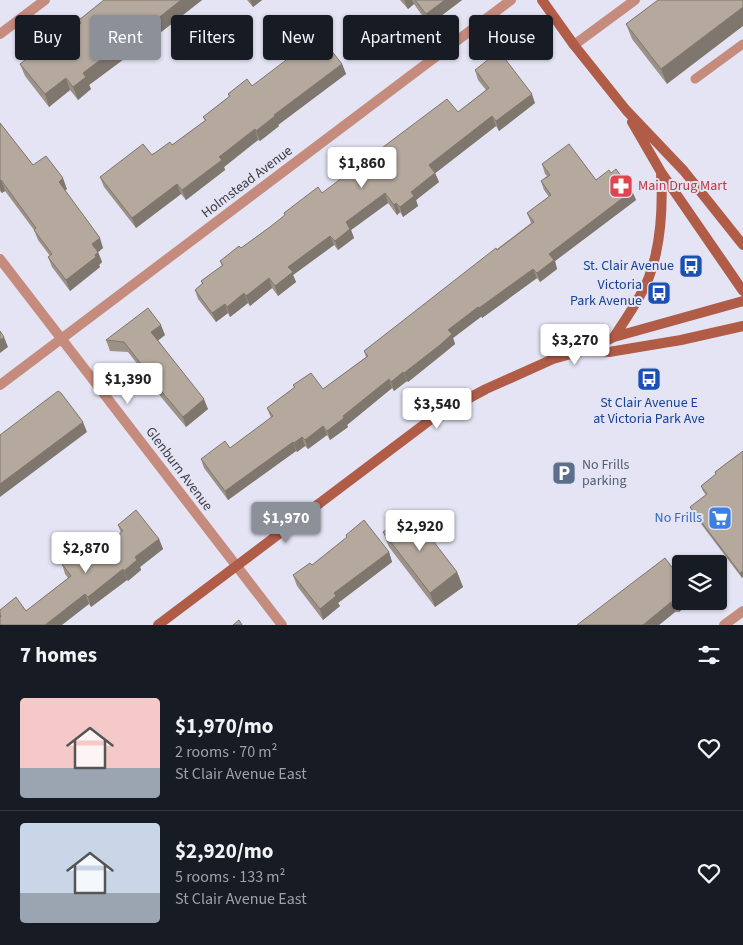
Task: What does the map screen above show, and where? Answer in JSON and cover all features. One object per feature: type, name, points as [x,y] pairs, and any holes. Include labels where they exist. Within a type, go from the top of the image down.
[{"type":"main road","points":[[542,0],[574,45],[626,110],[684,171],[743,245]]},
{"type":"main road","points":[[626,110],[661,172],[743,291]]},
{"type":"main road","points":[[614,337],[649,277],[657,246],[662,201],[661,172]]},
{"type":"main road","points":[[158,625],[434,417],[486,388],[553,359],[589,349],[614,337],[743,301]]},
{"type":"main road","points":[[589,349],[609,352],[681,340],[743,326]]},
{"type":"street","points":[[0,34],[45,0]]},
{"type":"street","name":"Holmstead Avenue","points":[[0,385],[511,0]]},
{"type":"street","points":[[574,45],[635,0]]},
{"type":"street","name":"Glenburn Avenue","points":[[0,259],[282,625]]},
{"type":"street","points":[[724,625],[743,611]]},
{"type":"lane","points":[[695,79],[743,44]]},
{"type":"building","points":[[104,0],[181,0],[161,16],[90,15],[90,60],[100,60],[83,73],[86,77],[73,87],[66,78],[45,94],[20,64],[25,60],[80,60],[80,19]]},
{"type":"building","points":[[415,0],[445,0],[426,14]]},
{"type":"building","points":[[658,0],[743,0],[743,7],[661,69],[626,24]]},
{"type":"building","points":[[333,53],[342,64],[274,115],[256,131],[255,129],[219,157],[222,160],[182,190],[177,184],[132,218],[100,177],[143,144],[152,155],[170,142],[172,145],[206,120],[203,117],[230,96],[228,94],[247,79],[252,86],[286,60],[333,60]]},
{"type":"building","points":[[488,60],[506,60],[532,94],[496,121],[492,116],[429,165],[435,173],[411,192],[414,196],[400,207],[396,203],[394,205],[385,193],[346,222],[350,229],[335,241],[330,236],[288,267],[293,272],[275,286],[269,278],[246,296],[244,293],[227,307],[225,304],[212,313],[195,290],[203,283],[201,281],[223,265],[220,261],[239,246],[241,248],[270,227],[285,215],[284,213],[318,187],[322,193],[447,99],[458,112],[489,88],[475,70]]},
{"type":"building","points":[[0,123],[33,165],[46,156],[63,178],[59,182],[100,238],[92,244],[98,252],[95,255],[96,257],[66,280],[48,257],[52,254],[34,230],[36,228],[0,181]]},
{"type":"building","points":[[569,144],[596,180],[609,170],[611,173],[616,169],[632,191],[549,254],[554,260],[537,273],[533,269],[478,307],[448,330],[452,334],[440,345],[391,382],[389,379],[327,431],[323,426],[305,440],[302,437],[293,442],[225,491],[201,459],[225,441],[230,448],[273,416],[267,408],[295,387],[293,385],[311,373],[323,389],[368,356],[364,351],[496,248],[497,250],[534,222],[527,213],[551,195],[541,181],[550,175],[542,164]]},
{"type":"building","points":[[148,308],[161,325],[151,332],[204,399],[183,417],[147,374],[124,342],[106,340]]},
{"type":"building","points":[[0,331],[4,337],[0,340]]},
{"type":"building","points":[[58,391],[83,422],[0,484],[0,435]]},
{"type":"building","name":"No Frills","points":[[743,451],[743,571],[740,573],[690,507],[707,494],[701,486],[716,474],[715,472]]},
{"type":"building","points":[[136,510],[159,539],[135,557],[137,560],[124,571],[123,569],[88,597],[85,594],[45,625],[0,625],[0,610],[16,597],[26,611],[71,576],[62,564],[79,550],[87,560],[123,531],[118,525]]},
{"type":"building","points":[[410,511],[457,572],[430,593],[383,532]]},
{"type":"building","points":[[364,520],[389,552],[334,593],[336,596],[320,609],[293,575],[310,563],[312,565],[347,537],[346,535]]},
{"type":"building","points":[[665,558],[672,567],[672,602],[643,625],[577,625]]},
{"type":"building","points":[[239,620],[242,625],[233,625]]},
{"type":"place","name":"Main Drug Mart","points":[[621,186]]},
{"type":"place","name":"St. Clair Avenue","points":[[691,266]]},
{"type":"place","name":"Victoria Park Avenue","points":[[659,293]]},
{"type":"place","name":"St Clair Avenue E at Victoria Park Ave","points":[[649,379]]},
{"type":"place","name":"No Frills parking","points":[[564,473]]},
{"type":"place","name":"No Frills","points":[[720,518]]}]
